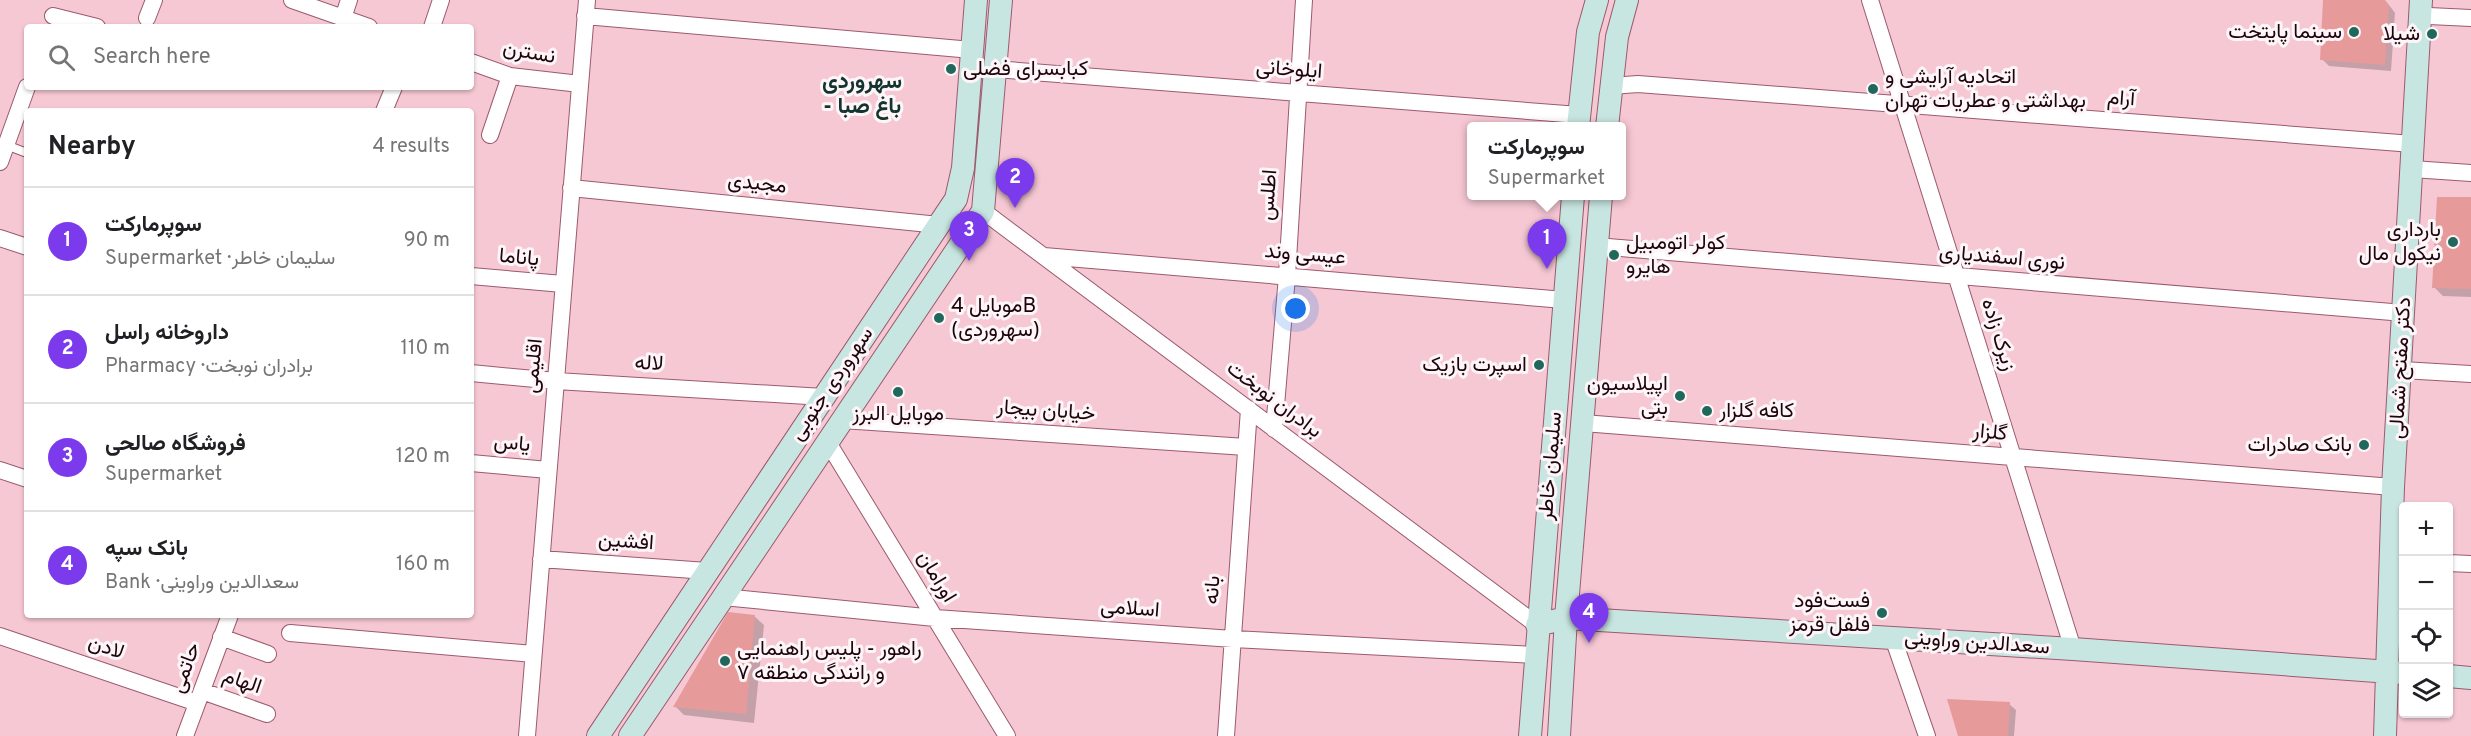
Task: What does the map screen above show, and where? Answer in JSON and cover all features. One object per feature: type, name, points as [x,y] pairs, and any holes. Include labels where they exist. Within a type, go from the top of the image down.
[{"type":"main road","name":"سهروردی جنوبی","points":[[598,736],[956,199],[963,168],[976,0]]},
{"type":"main road","name":"سهروردی جنوبی","points":[[630,736],[983,211],[1001,0]]},
{"type":"main road","points":[[1579,121],[1588,32],[1597,0]]},
{"type":"main road","points":[[1607,122],[1617,37],[1627,0]]},
{"type":"main road","name":"دکتر مفتح شمالی","points":[[2385,736],[2396,672],[2398,560],[2393,487],[2402,370],[2413,144],[2425,8]]},
{"type":"main road","name":"سلیمان خاطر","points":[[1530,736],[1537,625],[1573,200]]},
{"type":"main road","name":"سلیمان خاطر","points":[[1559,736],[1566,618],[1600,200]]},
{"type":"main road","name":"سعدالدین وراوینی","points":[[1537,625],[1566,618],[2073,649],[2396,672]]},
{"type":"main road","points":[[2453,676],[2471,678]]},
{"type":"street","points":[[59,0],[51,22],[69,24]]},
{"type":"street","points":[[147,18],[154,0]]},
{"type":"street","points":[[292,0],[360,24]]},
{"type":"street","points":[[343,18],[349,0]]},
{"type":"street","points":[[433,24],[441,0]]},
{"type":"street","name":"اطلس","points":[[1274,429],[1287,276],[1304,0]]},
{"type":"street","points":[[1588,32],[1590,0]]},
{"type":"street","name":"زیرک زاده","points":[[1870,0],[2073,649]]},
{"type":"street","points":[[586,8],[972,50]]},
{"type":"street","name":"اقلیمی","points":[[527,736],[586,8]]},
{"type":"street","points":[[2425,8],[2471,18]]},
{"type":"street","name":"نسترن","points":[[474,63],[510,76],[580,84]]},
{"type":"street","name":"ایلوخانی","points":[[995,69],[1298,93],[1579,121]]},
{"type":"street","points":[[490,135],[510,76]]},
{"type":"street","name":"آرام","points":[[1611,86],[1638,84],[2413,144]]},
{"type":"street","points":[[0,162],[6,145],[6,124],[25,90]]},
{"type":"street","points":[[385,108],[393,90]]},
{"type":"street","points":[[2412,169],[2471,173]]},
{"type":"street","name":"مجیدی","points":[[571,188],[939,225]]},
{"type":"street","name":"برادران نوبخت","points":[[983,211],[1537,625]]},
{"type":"street","points":[[0,238],[24,246]]},
{"type":"street","name":"نوری اسفندیاری","points":[[1596,246],[2404,313]]},
{"type":"street","name":"عیسی وند","points":[[1043,256],[1564,300]]},
{"type":"street","name":"پاناما","points":[[474,276],[564,284]]},
{"type":"street","points":[[2402,370],[2471,374]]},
{"type":"street","name":"لاله","points":[[474,373],[556,381],[824,397]]},
{"type":"street","name":"بانه","points":[[1226,736],[1249,409]]},
{"type":"street","name":"خیابان بیجار","points":[[842,420],[1246,447]]},
{"type":"street","name":"گلزار","points":[[1582,423],[2393,487]]},
{"type":"street","name":"اورامان","points":[[827,441],[1007,736]]},
{"type":"street","name":"یاس","points":[[474,463],[548,470]]},
{"type":"street","points":[[0,470],[24,478]]},
{"type":"street","name":"افشین","points":[[541,559],[707,571]]},
{"type":"street","points":[[2453,562],[2471,564]]},
{"type":"street","name":"اسلامی","points":[[723,597],[935,618],[1233,639],[1535,655]]},
{"type":"street","name":"حاتمی","points":[[185,736],[229,618]]},
{"type":"street","points":[[290,633],[533,654]]},
{"type":"street","name":"لادن","points":[[0,636],[200,697]]},
{"type":"street","points":[[221,637],[268,654]]},
{"type":"street","points":[[1893,638],[1927,736]]},
{"type":"street","name":"الهام","points":[[200,697],[267,714]]},
{"type":"lane","points":[[6,145],[24,152]]},
{"type":"building","name":"سینما پایتخت","points":[[2323,0],[2385,0],[2389,5],[2385,65],[2320,60]]},
{"type":"building","name":"بارداری نیکول مال","points":[[2437,197],[2471,197],[2471,289],[2432,288]]},
{"type":"building","name":"راهور - پلیس راهنمایی و رانندگی منطقه ۷","points":[[728,612],[755,615],[746,714],[673,707]]},
{"type":"building","points":[[1947,699],[2010,702],[2008,736],[1958,736]]},
{"type":"place","name":"سینما پایتخت","points":[[2354,32]]},
{"type":"place","name":"شیلا","points":[[2432,34]]},
{"type":"place","name":"کبابسرای فضلی","points":[[951,69]]},
{"type":"place","name":"اتحادیه آرایشی و بهداشتی و عطریات تهران","points":[[1873,89]]},
{"type":"place","name":"داروخانه راسل","points":[[1015,208]]},
{"type":"place","name":"بارداری نیکول مال","points":[[2453,242]]},
{"type":"place","name":"کولر اتومبیل هایرو","points":[[1614,255]]},
{"type":"place","name":"فروشگاه صالحی","points":[[969,261]]},
{"type":"place","name":"سوپرمارکت","points":[[1547,269]]},
{"type":"place","name":"موبایل 4B (سهروردی)","points":[[939,318]]},
{"type":"place","name":"اسپرت بازیک","points":[[1539,365]]},
{"type":"place","name":"موبایل البرز","points":[[898,392]]},
{"type":"place","name":"اپیلاسیون بتی","points":[[1680,396]]},
{"type":"place","name":"کافه گلزار","points":[[1707,411]]},
{"type":"place","name":"بانک صادرات","points":[[2364,445]]},
{"type":"place","name":"فست‌فود فلفل قرمز","points":[[1882,613]]},
{"type":"place","name":"بانک سپه","points":[[1589,643]]},
{"type":"place","name":"راهور - پلیس راهنمایی و رانندگی منطقه ۷","points":[[725,661]]},
{"type":"district","name":"سهروردی - باغ صبا","points":[[862,94]]}]
